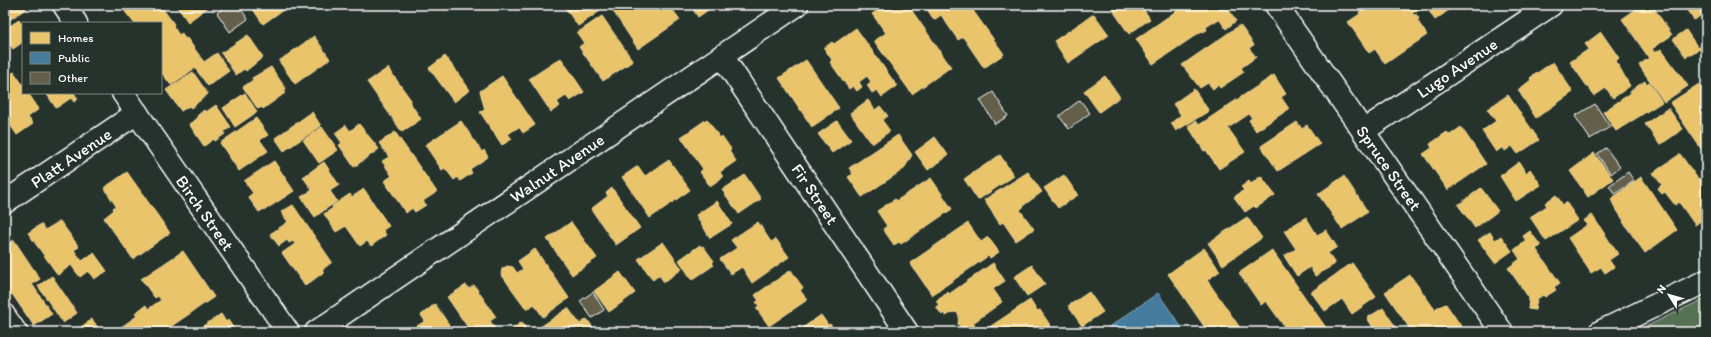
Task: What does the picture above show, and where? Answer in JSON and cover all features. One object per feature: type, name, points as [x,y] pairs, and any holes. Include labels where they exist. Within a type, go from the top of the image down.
[{"type":"street","points":[[64,5],[75,22]]},
{"type":"street","name":"Walnut Avenue","points":[[316,332],[798,5]]},
{"type":"street","name":"Spruce Street","points":[[1276,5],[1502,332]]},
{"type":"street","name":"Lugo Avenue","points":[[1364,131],[1551,5]]},
{"type":"street","name":"Fir Street","points":[[722,56],[907,332]]},
{"type":"street","name":"Birch Street","points":[[124,94],[288,332]]},
{"type":"street","name":"Platt Avenue","points":[[5,202],[137,113]]},
{"type":"street","points":[[1600,332],[1706,281]]},
{"type":"lane","points":[[5,309],[21,332]]},
{"type":"green space","points":[[1706,298],[1706,332],[1634,332]]},
{"type":"building: Homes","points":[[5,5],[25,5],[27,8],[5,23]]},
{"type":"building: Homes","points":[[129,5],[160,5],[174,24],[173,26],[179,35],[182,33],[185,39],[187,38],[204,62],[217,53],[229,71],[208,86],[195,68],[171,85],[162,73],[162,22],[133,22],[123,9]]},
{"type":"building: Homes","points":[[176,5],[211,5],[188,22]]},
{"type":"building: Homes","points":[[250,5],[290,5],[263,24]]},
{"type":"building: Homes","points":[[563,5],[595,5],[600,11],[578,26]]},
{"type":"building: Homes","points":[[609,5],[657,5],[661,12],[670,6],[680,20],[638,49]]},
{"type":"building: Homes","points":[[690,5],[715,5],[698,17]]},
{"type":"building: Homes","points":[[885,5],[908,5],[951,67],[912,94],[874,41],[886,33],[872,14]]},
{"type":"building: Homes","points":[[969,5],[1004,54],[984,68],[963,37],[958,40],[941,15],[934,20],[925,6]]},
{"type":"building: Homes","points":[[1116,5],[1141,5],[1150,19],[1129,34],[1112,8]]},
{"type":"building: Homes","points":[[1185,5],[1226,5],[1236,21],[1226,29],[1219,19],[1206,27],[1207,30],[1202,31],[1153,64],[1136,39]]},
{"type":"building: Homes","points":[[1369,5],[1452,5],[1453,7],[1435,20],[1427,8],[1412,12],[1415,16],[1416,14],[1419,19],[1417,20],[1427,35],[1385,64],[1375,49],[1369,53],[1348,22],[1360,14],[1359,12]]},
{"type":"building: Homes","points":[[1642,5],[1652,5],[1672,35],[1652,49],[1655,53],[1661,49],[1688,86],[1664,102],[1639,65],[1649,58],[1622,19]]},
{"type":"building: Homes","points":[[1683,5],[1706,5],[1706,18],[1703,14],[1694,20]]},
{"type":"building: Homes","points":[[1094,14],[1109,35],[1068,63],[1054,41]]},
{"type":"building: Homes","points":[[602,16],[633,61],[603,81],[579,47],[584,43],[577,33]]},
{"type":"building: Homes","points":[[19,20],[22,24],[22,43],[13,49],[5,37],[5,29]]},
{"type":"building: Homes","points":[[1240,25],[1254,45],[1249,48],[1256,57],[1241,68],[1244,72],[1220,88],[1218,85],[1213,89],[1208,83],[1200,88],[1182,65]]},
{"type":"building: Homes","points":[[856,28],[897,86],[882,97],[877,90],[872,93],[867,85],[871,82],[867,76],[859,82],[862,87],[857,91],[853,86],[849,89],[830,62],[832,60],[824,48],[832,42],[834,44]]},
{"type":"building: Homes","points":[[1686,30],[1698,48],[1706,42],[1706,59],[1699,49],[1686,57],[1673,39]]},
{"type":"building: Homes","points":[[1601,32],[1619,58],[1616,61],[1630,86],[1613,98],[1606,88],[1594,96],[1570,62],[1589,49],[1585,44]]},
{"type":"building: Homes","points":[[248,35],[263,57],[246,71],[244,69],[236,75],[221,53]]},
{"type":"building: Homes","points":[[314,36],[330,59],[295,84],[279,61]]},
{"type":"building: Homes","points":[[445,56],[470,90],[454,102],[429,68]]},
{"type":"building: Homes","points":[[561,58],[584,92],[570,101],[566,96],[557,102],[560,106],[551,112],[529,79]]},
{"type":"building: Homes","points":[[806,60],[839,108],[812,127],[779,78]]},
{"type":"building: Homes","points":[[1553,62],[1573,92],[1536,118],[1518,90],[1531,80],[1530,78]]},
{"type":"building: Homes","points":[[271,67],[286,89],[284,91],[285,93],[263,109],[262,107],[258,109],[243,87],[253,80],[252,78]]},
{"type":"building: Homes","points":[[388,68],[411,100],[409,101],[421,119],[402,132],[367,82]]},
{"type":"building: Homes","points":[[14,72],[22,84],[22,94],[29,94],[39,109],[28,117],[33,124],[17,135],[5,117],[5,73],[7,76]]},
{"type":"building: Homes","points":[[193,72],[208,94],[191,108],[189,106],[181,111],[166,90]]},
{"type":"building: Homes","points":[[1274,75],[1286,94],[1281,97],[1289,109],[1256,131],[1249,120],[1252,118],[1249,114],[1228,128],[1245,152],[1219,169],[1206,150],[1204,151],[1188,126],[1196,121],[1199,125]]},
{"type":"building: Homes","points":[[502,76],[535,125],[523,133],[519,127],[508,134],[512,139],[502,145],[480,112],[485,110],[480,91]]},
{"type":"building: Homes","points":[[1105,76],[1120,97],[1099,112],[1084,91]]},
{"type":"building: Homes","points":[[1645,81],[1647,84],[1649,82],[1662,102],[1616,131],[1603,112],[1631,93],[1630,91]]},
{"type":"building: Homes","points":[[1699,84],[1706,94],[1706,156],[1670,103]]},
{"type":"building: Homes","points":[[1194,89],[1209,111],[1176,131],[1171,123],[1181,115],[1173,104]]},
{"type":"building: Homes","points":[[245,93],[257,112],[235,127],[223,108]]},
{"type":"building: Homes","points":[[47,94],[75,94],[78,99],[74,102],[71,98],[56,108]]},
{"type":"building: Homes","points":[[1508,95],[1539,140],[1518,154],[1512,146],[1505,151],[1503,147],[1496,152],[1482,131],[1496,121],[1487,109]]},
{"type":"building: Homes","points":[[868,100],[875,110],[880,106],[888,116],[882,120],[890,131],[872,144],[850,113]]},
{"type":"building: Homes","points":[[216,105],[231,127],[224,132],[225,134],[204,146],[189,124],[198,118],[197,116],[204,110],[206,112]]},
{"type":"building: Homes","points":[[1668,108],[1683,129],[1660,145],[1645,124]]},
{"type":"building: Homes","points":[[312,112],[321,126],[284,151],[275,138]]},
{"type":"building: Homes","points":[[256,118],[268,135],[260,140],[268,151],[239,171],[220,143]]},
{"type":"building: Homes","points":[[707,119],[720,138],[722,136],[731,149],[729,151],[736,161],[720,172],[723,177],[710,186],[700,172],[703,169],[681,137]]},
{"type":"building: Homes","points":[[461,121],[482,152],[484,150],[488,157],[470,169],[472,173],[460,181],[458,177],[454,180],[445,168],[442,170],[425,145]]},
{"type":"building: Homes","points":[[837,121],[851,140],[832,153],[818,134]]},
{"type":"building: Homes","points":[[1297,122],[1302,129],[1307,125],[1320,144],[1278,171],[1261,146]]},
{"type":"building: Homes","points":[[359,124],[379,149],[354,167],[339,145],[342,143],[335,133],[346,125],[350,131]]},
{"type":"building: Homes","points":[[322,127],[338,150],[319,163],[303,140]]},
{"type":"building: Homes","points":[[1461,127],[1486,164],[1448,190],[1423,154],[1432,148],[1430,144],[1447,132],[1450,135]]},
{"type":"building: Homes","points":[[395,132],[437,192],[423,201],[426,205],[415,212],[412,208],[406,213],[384,181],[392,176],[382,161],[389,157],[379,143]]},
{"type":"building: Homes","points":[[898,135],[912,155],[904,169],[862,197],[848,177],[853,174],[849,168]]},
{"type":"building: Homes","points":[[935,137],[948,155],[928,170],[915,152]]},
{"type":"building: Homes","points":[[1594,153],[1613,179],[1588,197],[1570,171]]},
{"type":"building: Homes","points":[[1680,154],[1698,179],[1699,178],[1703,182],[1706,181],[1706,217],[1695,225],[1679,202],[1675,205],[1665,192],[1662,194],[1658,188],[1662,185],[1653,173]]},
{"type":"building: Homes","points":[[1000,155],[1014,176],[978,200],[964,179]]},
{"type":"building: Homes","points":[[669,160],[690,190],[650,218],[622,177],[638,166],[645,176]]},
{"type":"building: Homes","points":[[274,161],[294,191],[265,210],[264,209],[259,212],[248,197],[253,193],[244,181]]},
{"type":"building: Homes","points":[[324,162],[339,185],[330,191],[337,201],[315,217],[301,197],[312,190],[303,177]]},
{"type":"building: Homes","points":[[1519,162],[1526,173],[1530,169],[1541,185],[1516,201],[1500,176]]},
{"type":"building: Homes","points":[[127,172],[170,233],[133,259],[104,218],[114,210],[113,208],[116,206],[104,188]]},
{"type":"building: Homes","points":[[1028,172],[1042,192],[1024,205],[1020,210],[1034,229],[1016,241],[1003,222],[1000,224],[984,200]]},
{"type":"building: Homes","points":[[745,175],[761,199],[739,214],[722,190]]},
{"type":"building: Homes","points":[[1064,175],[1078,195],[1058,208],[1044,188]]},
{"type":"building: Homes","points":[[1261,176],[1275,195],[1256,208],[1254,206],[1245,212],[1234,197],[1244,190],[1241,187],[1249,181],[1251,184]]},
{"type":"building: Homes","points":[[1344,176],[1368,212],[1342,229],[1318,194]]},
{"type":"building: Homes","points":[[1641,177],[1677,230],[1645,253],[1623,222],[1624,221],[1611,199]]},
{"type":"building: Homes","points":[[931,178],[952,209],[901,244],[899,242],[894,245],[883,229],[887,226],[877,211],[895,199],[896,201]]},
{"type":"building: Homes","points":[[612,188],[640,228],[616,245],[591,209],[608,196],[606,193]]},
{"type":"building: Homes","points":[[1481,188],[1498,211],[1475,228],[1458,205]]},
{"type":"building: Homes","points":[[364,189],[389,226],[383,230],[386,235],[371,246],[367,241],[360,246],[346,226],[336,232],[324,214],[333,208],[332,206],[350,194],[352,197]]},
{"type":"building: Homes","points":[[1556,195],[1563,205],[1566,202],[1578,220],[1546,241],[1530,217],[1547,206],[1545,203]]},
{"type":"building: Homes","points":[[717,201],[732,224],[710,238],[696,215]]},
{"type":"building: Homes","points":[[293,205],[332,262],[322,270],[324,272],[305,286],[282,253],[295,244],[293,241],[289,243],[287,240],[279,246],[270,234],[288,222],[281,212]]},
{"type":"building: Homes","points":[[1592,215],[1618,254],[1609,260],[1614,267],[1605,273],[1601,267],[1591,273],[1568,238],[1587,225],[1583,221]]},
{"type":"building: Homes","points":[[1247,217],[1262,238],[1223,265],[1208,243]]},
{"type":"building: Homes","points":[[1306,217],[1317,235],[1326,230],[1337,247],[1328,253],[1335,264],[1315,276],[1310,267],[1297,276],[1284,256],[1296,249],[1284,231]]},
{"type":"building: Homes","points":[[60,221],[79,247],[74,250],[82,261],[94,253],[107,271],[94,279],[88,271],[80,277],[71,265],[58,275],[28,233],[41,224],[45,230]]},
{"type":"building: Homes","points":[[571,222],[597,258],[572,275],[547,239]]},
{"type":"building: Homes","points":[[758,222],[771,242],[776,239],[789,257],[752,283],[742,267],[731,274],[720,259],[737,248],[731,240]]},
{"type":"building: Homes","points":[[968,223],[981,242],[988,237],[999,252],[990,258],[988,256],[932,295],[910,263]]},
{"type":"building: Homes","points":[[1530,231],[1541,246],[1536,249],[1560,283],[1554,287],[1556,290],[1545,297],[1543,295],[1537,299],[1535,310],[1528,309],[1529,298],[1508,268],[1520,259],[1514,250],[1526,241],[1523,236]]},
{"type":"building: Homes","points":[[1490,232],[1495,240],[1501,236],[1512,251],[1495,263],[1478,240]]},
{"type":"building: Homes","points":[[14,240],[40,279],[32,284],[52,314],[34,326],[12,294],[11,295],[5,287],[5,246]]},
{"type":"building: Homes","points":[[663,242],[682,269],[664,282],[659,275],[653,280],[638,259]]},
{"type":"building: Homes","points":[[700,245],[701,247],[703,246],[714,261],[712,263],[714,265],[692,280],[679,260]]},
{"type":"building: Homes","points":[[1204,248],[1220,271],[1207,280],[1243,332],[1208,332],[1168,274]]},
{"type":"building: Homes","points":[[535,249],[569,298],[543,317],[534,304],[527,310],[501,274],[502,269],[507,266],[513,267],[517,273],[523,269],[518,261]]},
{"type":"building: Homes","points":[[1272,250],[1329,332],[1280,332],[1278,330],[1284,326],[1266,301],[1261,305],[1239,273]]},
{"type":"building: Homes","points":[[183,251],[214,297],[163,332],[114,332],[137,316],[135,313],[146,305],[148,309],[161,300],[158,296],[155,298],[141,279]]},
{"type":"building: Homes","points":[[993,263],[1005,281],[993,289],[1002,302],[973,323],[975,325],[968,330],[962,329],[958,324],[958,313],[953,312],[946,316],[944,313],[942,315],[936,307],[939,305],[936,301],[948,292],[949,294]]},
{"type":"building: Homes","points":[[1352,263],[1376,297],[1352,314],[1342,299],[1325,311],[1311,292]]},
{"type":"building: Homes","points":[[1032,265],[1045,284],[1027,296],[1014,277]]},
{"type":"building: Homes","points":[[791,270],[803,288],[800,290],[807,300],[769,326],[756,308],[759,306],[756,302],[759,301],[755,295]]},
{"type":"building: Homes","points":[[620,272],[635,293],[609,312],[594,291]]},
{"type":"building: Homes","points":[[1410,275],[1436,311],[1436,308],[1446,304],[1463,329],[1459,332],[1412,332],[1385,292]]},
{"type":"building: Homes","points":[[52,276],[77,313],[63,323],[38,286]]},
{"type":"building: Homes","points":[[466,285],[469,289],[474,285],[496,317],[490,321],[497,331],[471,332],[447,297]]},
{"type":"building: Homes","points":[[1089,292],[1103,312],[1082,326],[1068,306]]},
{"type":"building: Homes","points":[[1030,300],[1037,311],[1040,310],[1050,325],[1048,327],[1052,332],[982,332]]},
{"type":"building: Homes","points":[[435,304],[454,332],[414,332],[412,329],[425,321],[421,315]]},
{"type":"building: Homes","points":[[568,308],[580,324],[587,319],[596,332],[533,332]]},
{"type":"building: Homes","points":[[1383,308],[1399,332],[1376,332],[1367,318]]},
{"type":"building: Homes","points":[[221,314],[226,322],[228,320],[236,332],[194,332]]},
{"type":"building: Homes","points":[[821,315],[828,325],[830,324],[836,332],[796,332],[795,330],[800,326],[801,329]]},
{"type":"building: Homes","points":[[92,319],[101,332],[74,332]]},
{"type":"building: Homes","points":[[522,322],[528,332],[508,332]]},
{"type":"building: Homes","points":[[186,327],[189,332],[178,332]]},
{"type":"building: Homes","points":[[702,327],[705,332],[695,332]]},
{"type":"building: Public","points":[[1158,293],[1182,328],[1177,332],[1102,332]]},
{"type":"building: Other","points":[[228,5],[238,5],[248,19],[230,32],[217,13]]},
{"type":"building: Other","points":[[993,92],[1008,116],[995,124],[980,100]]},
{"type":"building: Other","points":[[1080,100],[1090,113],[1069,129],[1059,116]]},
{"type":"building: Other","points":[[1595,104],[1610,127],[1590,139],[1575,116]]},
{"type":"building: Other","points":[[1606,148],[1620,167],[1611,174],[1597,154]]},
{"type":"building: Other","points":[[1628,172],[1634,181],[1615,194],[1609,186]]},
{"type":"building: Other","points":[[593,292],[604,310],[592,318],[580,301]]}]
